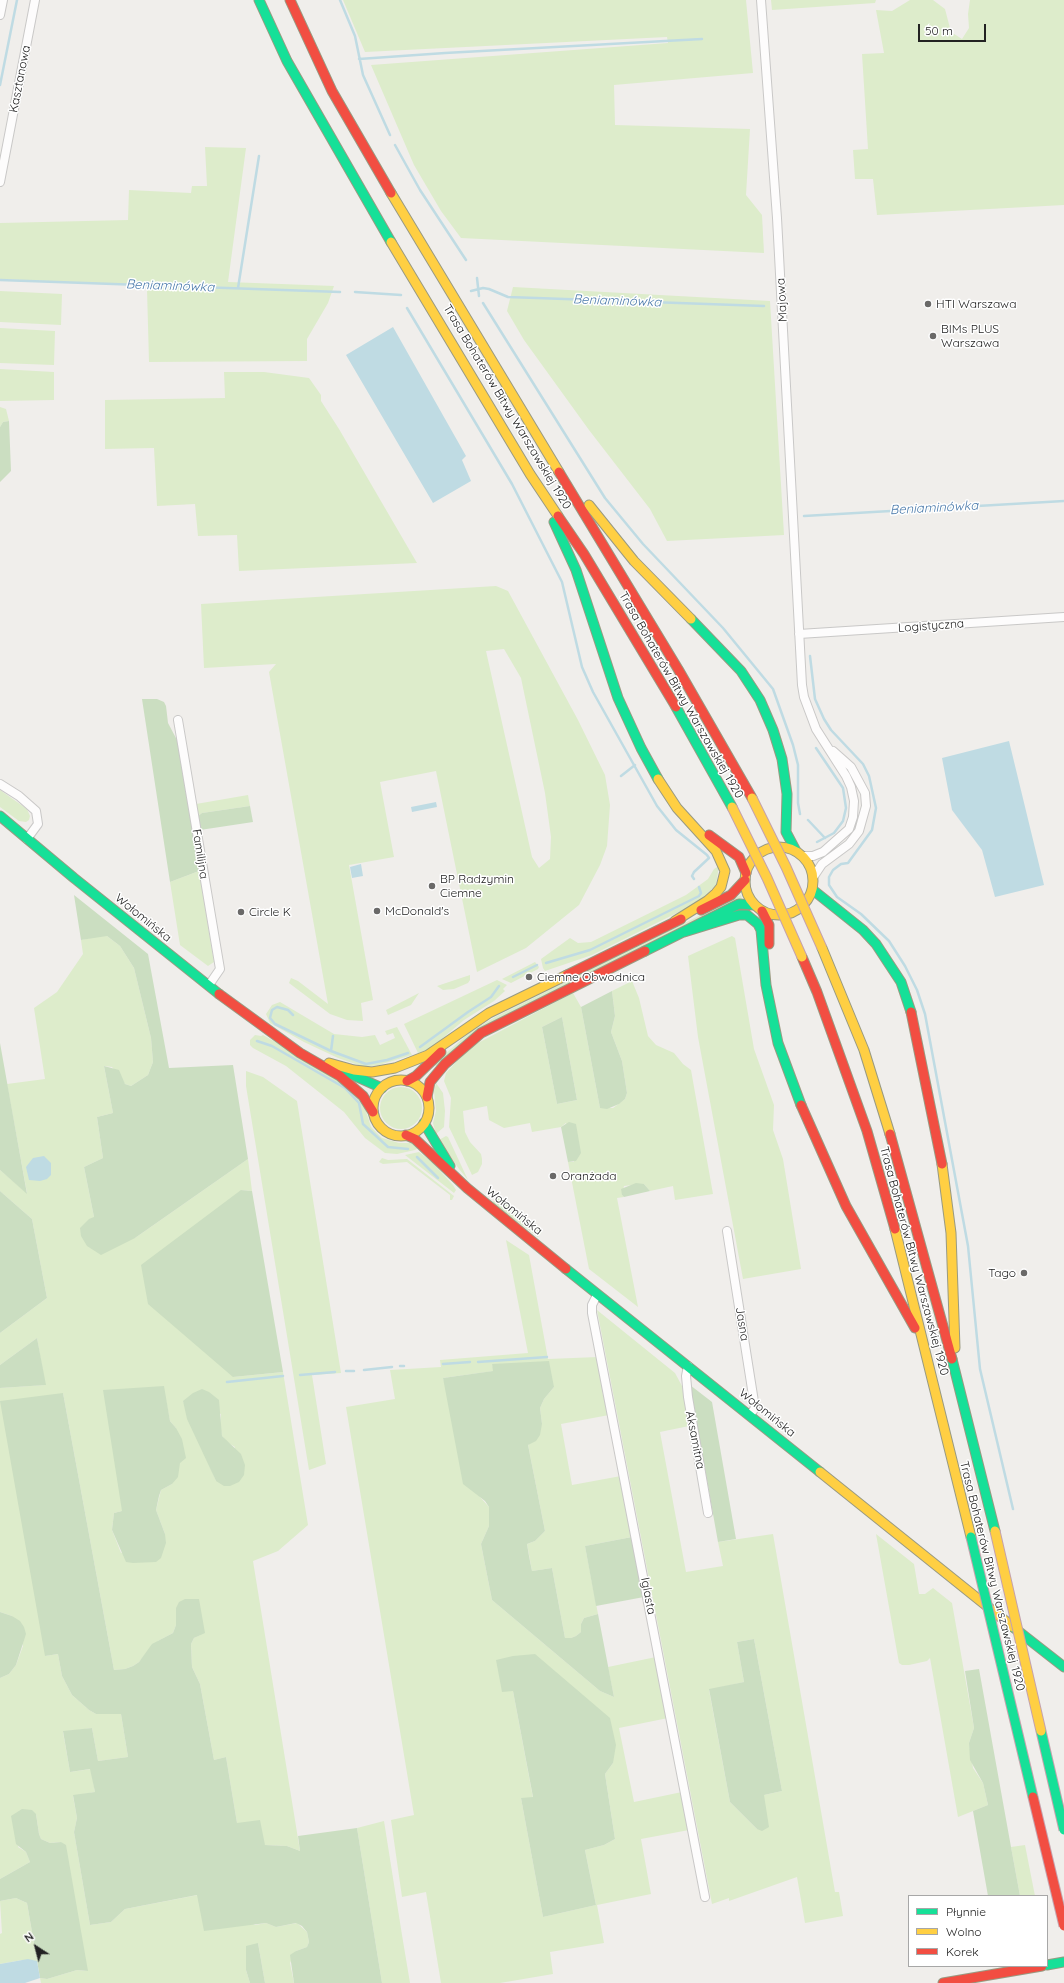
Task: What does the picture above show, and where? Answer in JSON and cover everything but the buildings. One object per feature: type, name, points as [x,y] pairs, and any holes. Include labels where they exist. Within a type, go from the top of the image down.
[{"type":"main road","name":"Trasa Bohaterów Bitwy Warszawskiej 1920","points":[[259,0],[287,61],[350,173],[530,474],[584,554],[695,739],[732,807],[767,878],[817,992],[867,1131],[896,1231],[1064,1926]]},
{"type":"main road","name":"Trasa Bohaterów Bitwy Warszawskiej 1920","points":[[290,0],[332,90],[370,158],[678,669],[752,798],[786,867],[822,948],[864,1050],[916,1224],[956,1373],[1064,1830]]},
{"type":"main road","points":[[427,1097],[422,1090],[407,1081],[394,1081],[382,1088],[376,1095],[373,1112],[379,1125],[384,1131],[399,1136],[406,1136],[413,1133],[424,1123],[429,1110],[427,1097],[430,1082],[444,1064],[481,1033],[739,904],[758,908],[780,916],[788,914],[804,906],[813,890],[814,876],[810,865],[799,853],[786,832],[787,794],[782,759],[766,711],[750,684],[725,654],[634,561],[552,458]]},
{"type":"main road","points":[[530,474],[576,570],[618,698],[658,779],[677,808],[716,850],[726,871],[721,887],[716,893],[707,901],[675,921]]},
{"type":"main road","name":"Wołomińska","points":[[0,816],[209,985],[274,1035],[300,1053],[340,1076],[363,1096],[373,1112]]},
{"type":"main road","points":[[692,824],[739,857],[749,898],[767,918],[770,934],[765,974]]},
{"type":"main road","points":[[329,1063],[354,1070],[380,1071],[405,1064],[428,1055],[489,1013],[675,921],[732,895],[745,877],[753,858],[769,848],[778,847],[799,853]]},
{"type":"main road","points":[[813,890],[863,930],[876,944],[901,982],[910,1006],[942,1160],[951,1233],[956,1373]]},
{"type":"main road","points":[[684,932],[726,917],[747,915],[753,919],[761,930],[765,974],[778,1043],[804,1112],[846,1206],[924,1344]]},
{"type":"main road","name":"Wołomińska","points":[[274,1035],[361,1080],[382,1088]]},
{"type":"main road","points":[[407,1081],[425,1069],[455,1037]]},
{"type":"main road","name":"Wołomińska","points":[[424,1123],[456,1177]]},
{"type":"main road","name":"Wołomińska","points":[[406,1136],[415,1139],[491,1209],[597,1295],[750,1415],[1064,1667]]},
{"type":"main road","points":[[1048,1965],[1064,1962]]},
{"type":"main road","points":[[943,1983],[1036,1967]]},
{"type":"street","points":[[0,15],[3,0]]},
{"type":"street","name":"Kasztanowa","points":[[0,182],[35,0]]},
{"type":"street","name":"Majowa","points":[[762,0],[777,225],[797,601],[804,697],[816,729],[828,746]]},
{"type":"street","name":"Logistyczna","points":[[799,634],[1064,617]]},
{"type":"street","name":"Familijna","points":[[178,720],[220,969],[209,985]]},
{"type":"street","points":[[799,853],[813,856],[823,852],[849,829],[853,817],[854,801],[851,787],[828,746]]},
{"type":"street","points":[[814,876],[822,864],[849,844],[859,831],[866,806],[865,793],[851,766],[828,746]]},
{"type":"street","points":[[0,784],[19,796],[36,811],[38,824],[27,839]]},
{"type":"street","name":"Jasna","points":[[727,1231],[755,1408],[750,1415]]},
{"type":"street","name":"Iglasta","points":[[597,1295],[592,1305],[592,1313],[705,1898]]},
{"type":"street","name":"Aksamitna","points":[[688,1366],[686,1376],[688,1397],[708,1513]]},
{"type":"green space","points":[[343,0],[746,0],[753,73],[614,85],[615,125],[750,129],[746,195],[762,215],[764,253],[461,238],[441,211],[414,165],[371,65],[668,43],[667,37],[365,52]]},
{"type":"green space","points":[[771,0],[876,0],[875,3],[772,10]]},
{"type":"green space","points":[[910,0],[933,0],[945,9],[951,32],[962,39],[969,28],[968,14],[970,0],[1064,0],[1064,205],[877,215],[873,179],[855,179],[853,150],[868,149],[862,54],[884,53],[876,10],[892,11]]},
{"type":"green space","points":[[205,147],[246,148],[228,282],[334,286],[328,303],[307,339],[307,361],[149,362],[147,289],[154,286],[0,279],[0,223],[128,220],[129,190],[191,193],[192,186],[207,186]]},
{"type":"green space","points":[[513,287],[770,301],[784,535],[667,541],[650,509],[589,430],[524,340],[507,311]]},
{"type":"green space","points":[[0,291],[62,294],[61,325],[0,322]]},
{"type":"green space","points":[[0,328],[55,331],[54,365],[0,363]]},
{"type":"green space","points":[[0,369],[54,372],[54,400],[0,401]]},
{"type":"green space","points":[[224,372],[264,372],[309,378],[321,395],[321,401],[339,429],[417,563],[239,571],[237,535],[198,536],[195,504],[157,506],[154,448],[105,449],[105,400],[225,398]]},
{"type":"green space","points":[[0,407],[6,409],[9,421],[3,422],[0,427]]},
{"type":"green space","points":[[9,421],[11,471],[0,482],[0,427],[3,422]]},
{"type":"green space","points":[[496,586],[508,591],[578,720],[605,775],[610,805],[607,846],[600,865],[579,905],[526,948],[477,972],[436,771],[380,782],[394,857],[349,865],[373,1000],[361,1003],[363,1021],[347,1020],[330,1014],[289,983],[291,978],[298,981],[328,1004],[269,672],[276,664],[204,668],[201,604]],"holes":[[[504,649],[521,678],[545,793],[551,837],[550,859],[539,868],[532,857],[486,651]]]},
{"type":"green space","points":[[142,699],[157,699],[164,702],[166,706],[168,723],[177,740],[199,871],[170,882]]},
{"type":"green space","points":[[0,790],[27,809],[30,816],[29,820],[26,822],[19,821],[0,807]]},
{"type":"green space","points":[[248,795],[250,806],[202,813],[198,816],[196,804]]},
{"type":"green space","points":[[250,806],[253,822],[200,830],[198,816],[202,813]]},
{"type":"green space","points":[[719,866],[716,885],[697,903],[592,955],[545,971],[543,968],[541,959],[570,938],[578,943],[591,942],[686,895],[708,879],[714,869]]},
{"type":"green space","points":[[199,871],[214,962],[208,966],[180,945],[170,882]]},
{"type":"green space","points":[[74,895],[148,954],[169,1068],[233,1065],[248,1159],[135,1238],[101,1255],[87,1246],[81,1236],[80,1228],[89,1219],[94,1217],[84,1167],[103,1158],[97,1117],[113,1113],[104,1066],[119,1070],[125,1084],[131,1086],[148,1075],[153,1062],[151,1038],[134,968],[120,946],[107,936],[81,940]]},
{"type":"green space","points":[[741,895],[742,899],[511,1013],[437,1067],[434,1064],[470,1032],[495,1017]]},
{"type":"green space","points":[[107,936],[120,946],[134,968],[151,1038],[153,1062],[148,1075],[131,1086],[125,1084],[112,1067],[104,1066],[113,1113],[97,1117],[103,1158],[84,1167],[94,1217],[135,1238],[248,1159],[252,1191],[241,1190],[233,1377],[283,1372],[308,1525],[278,1551],[253,1561],[300,1851],[287,1846],[265,1845],[237,1823],[226,1757],[214,1760],[200,1684],[192,1667],[191,1644],[194,1638],[200,1635],[176,1608],[176,1625],[173,1633],[158,1641],[139,1662],[133,1666],[125,1669],[114,1670],[63,1393],[45,1656],[58,1654],[62,1676],[72,1695],[89,1710],[96,1714],[121,1714],[128,1757],[98,1761],[92,1728],[63,1732],[70,1772],[91,1769],[95,1792],[73,1796],[77,1818],[74,1832],[90,1925],[111,1922],[125,1909],[198,1895],[255,1925],[266,1923],[276,1927],[297,1923],[307,1932],[309,1942],[307,1947],[296,1951],[290,1963],[294,1983],[265,1983],[258,1943],[246,1970],[250,1983],[41,1983],[40,1978],[47,1979],[77,1970],[87,1971],[61,1842],[50,1843],[41,1839],[36,1814],[18,1847],[26,1852],[30,1862],[0,1879],[0,1678],[9,1674],[16,1665],[23,1646],[12,1616],[0,1612],[0,1388],[45,1385],[37,1338],[0,1365],[0,1333],[47,1298],[32,1219],[0,1191],[0,1170],[27,1193],[7,1084],[45,1079],[34,1008],[57,992],[83,954],[81,940]],"holes":[[[166,1401],[170,1421],[176,1428],[172,1484],[161,1490],[156,1510],[165,1534],[121,1553],[112,1530],[114,1513],[122,1511]],[[183,1401],[221,1414],[220,1426],[222,1436],[227,1442],[235,1447],[216,1481]]]},
{"type":"green space","points":[[732,936],[735,938],[754,1049],[774,1105],[773,1130],[783,1159],[801,1269],[743,1279],[698,1037],[688,956]]},
{"type":"green space","points":[[535,962],[539,967],[538,969],[511,983],[502,979]]},
{"type":"green space","points":[[470,975],[470,980],[468,983],[454,989],[443,990],[437,986]]},
{"type":"green space","points":[[497,980],[507,985],[503,989],[505,991],[494,1001],[464,1020],[430,1049],[418,1053],[404,1024]]},
{"type":"green space","points":[[632,981],[639,998],[648,1036],[656,1045],[674,1053],[683,1064],[691,1070],[713,1194],[675,1200],[673,1186],[650,1191],[644,1184],[624,1186],[622,1195],[624,1197],[617,1198],[638,1307],[589,1269],[568,1162],[574,1162],[566,1123],[561,1127],[532,1132],[530,1123],[504,1128],[489,1120],[487,1106],[463,1111],[465,1132],[470,1142],[481,1154],[482,1159],[482,1164],[478,1172],[472,1175],[449,1127],[451,1098],[444,1081],[446,1073],[476,1044],[573,993],[581,1007],[600,1108],[613,1108],[625,1099],[627,1093],[622,1061],[611,1032],[615,1016],[612,991]],"holes":[[[562,1017],[577,1100],[557,1104],[542,1027]]]},
{"type":"green space","points":[[612,991],[615,1016],[611,1032],[622,1061],[627,1093],[625,1099],[619,1104],[607,1109],[600,1108],[581,1007]]},
{"type":"green space","points":[[419,993],[411,1005],[388,1015],[386,1010]]},
{"type":"green space","points":[[280,1002],[334,1034],[362,1037],[375,1035],[380,1045],[395,1038],[393,1033],[387,1035],[385,1031],[397,1027],[412,1055],[379,1065],[364,1067],[338,1058],[304,1042],[270,1023],[266,1014],[272,1005]]},
{"type":"green space","points":[[562,1017],[577,1100],[557,1104],[542,1027]]},
{"type":"green space","points":[[255,1035],[263,1035],[336,1076],[364,1105],[371,1127],[382,1138],[399,1143],[413,1143],[418,1148],[397,1154],[385,1153],[365,1138],[344,1112],[286,1066],[253,1048],[250,1045],[250,1040]]},
{"type":"green space","points":[[0,1043],[27,1194],[0,1170]]},
{"type":"green space","points":[[246,1071],[263,1077],[297,1101],[341,1373],[312,1375],[326,1464],[309,1470],[246,1086]]},
{"type":"green space","points":[[436,1083],[443,1093],[445,1111],[444,1127],[436,1134],[433,1123],[436,1111],[434,1091]]},
{"type":"green space","points":[[397,1087],[405,1087],[413,1090],[419,1096],[422,1108],[419,1120],[413,1126],[405,1129],[397,1129],[389,1126],[383,1120],[380,1112],[380,1104],[383,1096],[389,1090]]},
{"type":"green space","points":[[569,1122],[576,1124],[581,1153],[576,1161],[568,1162],[561,1127]]},
{"type":"green space","points":[[446,1136],[448,1137],[468,1180],[439,1140]]},
{"type":"green space","points":[[419,1152],[432,1162],[453,1185],[456,1190],[454,1193],[405,1155]]},
{"type":"green space","points":[[382,1158],[388,1160],[407,1159],[454,1196],[452,1200],[450,1200],[450,1195],[407,1162],[383,1164],[379,1162]]},
{"type":"green space","points":[[636,1183],[644,1184],[650,1191],[624,1197],[622,1195],[621,1189]]},
{"type":"green space","points":[[241,1190],[252,1191],[283,1372],[233,1377],[148,1304],[141,1265]]},
{"type":"green space","points":[[0,1191],[32,1219],[47,1298],[0,1333]]},
{"type":"green space","points":[[499,1195],[542,1232],[538,1237],[492,1203]]},
{"type":"green space","points":[[506,1240],[529,1255],[548,1359],[598,1357],[603,1395],[609,1415],[561,1424],[572,1485],[621,1476],[632,1537],[585,1546],[598,1614],[584,1618],[581,1624],[581,1632],[571,1638],[565,1638],[552,1568],[532,1571],[527,1544],[535,1541],[545,1531],[528,1445],[542,1424],[540,1408],[544,1399],[554,1387],[492,1364],[494,1371],[443,1378],[480,1497],[489,1507],[489,1526],[481,1544],[492,1600],[600,1691],[614,1697],[608,1667],[656,1657],[668,1718],[619,1728],[634,1802],[682,1792],[689,1830],[641,1839],[651,1894],[597,1905],[604,1943],[550,1952],[553,1974],[500,1983],[441,1983],[426,1892],[402,1897],[391,1820],[414,1815],[346,1407],[395,1399],[390,1370],[441,1367],[440,1360],[528,1353]],"holes":[[[513,1691],[613,1763],[605,1774],[615,1839],[604,1845],[585,1850],[596,1905],[543,1917],[521,1798],[533,1798]]]},
{"type":"green space","points":[[597,1310],[675,1373],[682,1386],[689,1426],[660,1432],[686,1572],[723,1566],[718,1542],[773,1534],[835,1892],[839,1892],[843,1916],[805,1923],[797,1877],[729,1901],[729,1898],[712,1904]],"holes":[[[754,1639],[782,1791],[764,1795],[757,1829],[730,1802],[709,1690],[744,1682],[737,1642]]]},
{"type":"green space","points":[[37,1338],[46,1385],[0,1388],[0,1365]]},
{"type":"green space","points":[[549,1361],[554,1387],[544,1399],[540,1408],[542,1424],[540,1435],[536,1441],[528,1445],[545,1531],[535,1541],[527,1544],[529,1556],[532,1571],[552,1568],[565,1638],[571,1638],[581,1632],[581,1624],[584,1618],[598,1614],[614,1697],[600,1691],[492,1600],[481,1544],[489,1526],[489,1507],[485,1501],[463,1484],[443,1378],[493,1371],[492,1364]]},
{"type":"green space","points":[[690,1385],[712,1402],[736,1539],[718,1542]]},
{"type":"green space","points":[[164,1386],[170,1421],[182,1439],[186,1458],[180,1463],[178,1477],[172,1484],[161,1490],[159,1496],[156,1510],[165,1534],[166,1543],[161,1558],[156,1562],[126,1562],[112,1530],[114,1513],[122,1511],[103,1390]]},
{"type":"green space","points":[[202,1389],[209,1392],[219,1400],[222,1436],[241,1454],[245,1465],[244,1475],[239,1482],[230,1486],[224,1486],[216,1481],[187,1419],[183,1401],[193,1393]]},
{"type":"green space","points":[[63,1393],[114,1670],[125,1669],[133,1666],[139,1662],[152,1644],[173,1633],[176,1625],[176,1608],[179,1602],[185,1599],[199,1599],[205,1633],[194,1638],[191,1644],[192,1667],[200,1684],[214,1760],[226,1757],[237,1823],[260,1820],[265,1845],[287,1846],[300,1851],[298,1836],[357,1828],[382,1983],[294,1983],[290,1955],[307,1947],[309,1942],[307,1932],[302,1926],[296,1923],[276,1927],[266,1923],[204,1931],[197,1895],[125,1909],[111,1922],[90,1925],[74,1832],[77,1818],[73,1795],[95,1792],[90,1769],[70,1772],[63,1731],[92,1728],[98,1761],[128,1757],[121,1714],[96,1714],[89,1710],[72,1695],[62,1676],[58,1654],[45,1656],[0,1401]]},
{"type":"green space","points":[[876,1534],[914,1564],[919,1594],[925,1594],[933,1588],[952,1603],[974,1728],[969,1743],[973,1768],[983,1783],[988,1805],[958,1817],[930,1658],[927,1661],[909,1665],[902,1665],[899,1663]]},
{"type":"green space","points":[[632,1537],[644,1597],[596,1606],[585,1546]]},
{"type":"green space","points":[[0,1612],[12,1616],[20,1621],[26,1634],[16,1665],[9,1674],[0,1678]]},
{"type":"green space","points":[[754,1639],[782,1791],[764,1795],[769,1827],[762,1831],[757,1829],[730,1802],[709,1689],[744,1682],[737,1642]]},
{"type":"green space","points":[[535,1654],[610,1718],[616,1745],[613,1763],[605,1774],[615,1839],[604,1845],[585,1850],[596,1905],[543,1917],[521,1798],[533,1797],[513,1691],[502,1692],[496,1660],[513,1656]]},
{"type":"green space","points":[[979,1669],[1020,1895],[988,1895],[973,1811],[988,1805],[983,1783],[970,1760],[969,1743],[974,1728],[965,1671]]},
{"type":"green space","points":[[22,1809],[32,1810],[36,1814],[41,1839],[50,1843],[61,1842],[66,1845],[88,1971],[77,1970],[47,1979],[40,1978],[27,1903],[16,1898],[0,1901],[0,1879],[30,1862],[26,1852],[16,1844],[11,1816]]},
{"type":"green space","points":[[384,1821],[410,1983],[382,1983],[357,1828]]},
{"type":"green space","points":[[1025,1845],[1035,1895],[1020,1895],[1011,1847]]},
{"type":"green space","points":[[16,1898],[27,1903],[37,1961],[22,1960],[0,1964],[0,1934],[2,1933],[0,1901]]},
{"type":"green space","points":[[258,1943],[265,1983],[250,1983],[246,1970],[246,1946]]},
{"type":"water","points":[[393,327],[466,456],[462,460],[471,481],[433,503],[346,355]]},
{"type":"water","points":[[1009,741],[1044,885],[995,897],[982,850],[952,810],[942,758]]},
{"type":"water","points":[[436,802],[437,807],[412,812],[411,807]]},
{"type":"water","points":[[361,864],[363,876],[352,878],[350,867]]},
{"type":"water","points":[[44,1156],[51,1163],[51,1175],[47,1179],[40,1181],[29,1180],[26,1167],[33,1158]]},
{"type":"water","points":[[28,1959],[37,1961],[40,1978],[25,1983],[0,1983],[0,1964]]},
{"type":"waterway","points":[[0,85],[17,0]]},
{"type":"waterway","points":[[340,0],[355,36],[363,75],[390,135]]},
{"type":"waterway","points":[[359,59],[702,39]]},
{"type":"waterway","points":[[395,145],[420,190],[466,260]]},
{"type":"waterway","points":[[238,288],[259,156]]},
{"type":"waterway","name":"Beniaminówka","points":[[477,278],[479,296]]},
{"type":"waterway","name":"Beniaminówka","points":[[0,280],[340,292]]},
{"type":"waterway","name":"Beniaminówka","points":[[471,291],[483,288],[508,297],[764,306]]},
{"type":"waterway","name":"Beniaminówka","points":[[355,292],[401,295]]},
{"type":"waterway","points":[[483,303],[605,498],[643,544],[723,628],[773,689],[793,745],[798,765],[798,803],[800,814]]},
{"type":"waterway","points":[[407,308],[512,484],[562,582],[582,667],[593,692],[657,806],[676,830],[709,858],[694,872],[692,876],[694,879]]},
{"type":"waterway","name":"Beniaminówka","points":[[804,516],[1064,501]]},
{"type":"waterway","points":[[810,656],[815,699],[831,730],[863,764],[869,776],[876,808],[872,830],[848,863],[841,864],[833,870],[829,877],[829,885],[837,897],[861,914],[889,941],[905,966],[917,990],[925,1014],[968,1246],[980,1369],[1013,1509]]},
{"type":"waterway","points":[[816,748],[843,788],[846,808],[843,821],[834,833],[817,842]]},
{"type":"waterway","points":[[621,776],[635,765]]},
{"type":"waterway","points":[[808,820],[825,838]]},
{"type":"waterway","points":[[546,963],[590,950],[699,896],[701,893],[699,887]]},
{"type":"waterway","points":[[513,977],[537,965]]},
{"type":"waterway","points":[[420,1047],[491,997],[499,986]]},
{"type":"waterway","points":[[293,1015],[288,1010],[277,1007],[272,1010],[270,1018],[275,1024],[331,1051],[366,1064],[387,1060],[408,1053]]},
{"type":"waterway","points":[[331,1051],[333,1036]]},
{"type":"waterway","points":[[257,1041],[272,1046],[345,1088],[359,1103],[363,1124],[388,1147],[408,1149]]},
{"type":"waterway","points":[[417,1157],[438,1178]]},
{"type":"waterway","points":[[478,1362],[547,1357]]},
{"type":"waterway","points":[[443,1364],[470,1362]]},
{"type":"waterway","points":[[364,1370],[392,1367]]},
{"type":"waterway","points":[[346,1371],[354,1371]]},
{"type":"waterway","points":[[300,1375],[335,1372]]},
{"type":"waterway","points":[[227,1382],[283,1376]]},
{"type":"traffic: fast","points":[[259,0],[287,61],[391,242]]},
{"type":"traffic: fast","points":[[554,522],[576,570],[618,698],[641,748],[658,779]]},
{"type":"traffic: fast","points":[[691,619],[741,671],[760,700],[773,730],[782,759],[787,794],[786,832],[796,851]]},
{"type":"traffic: fast","points":[[676,707],[732,807]]},
{"type":"traffic: fast","points":[[0,816],[74,878],[219,994]]},
{"type":"traffic: fast","points":[[813,890],[863,930],[876,944],[901,982],[911,1012]]},
{"type":"traffic: fast","points":[[645,951],[739,904],[754,905]]},
{"type":"traffic: fast","points":[[684,932],[739,915],[747,915],[758,924],[761,930],[766,985],[778,1043],[801,1105]]},
{"type":"traffic: fast","points":[[346,1072],[382,1088]]},
{"type":"traffic: fast","points":[[424,1123],[450,1166]]},
{"type":"traffic: fast","points":[[566,1269],[820,1472]]},
{"type":"traffic: fast","points":[[952,1359],[995,1531]]},
{"type":"traffic: fast","points":[[971,1537],[1033,1797]]},
{"type":"traffic: fast","points":[[1013,1627],[1064,1667]]},
{"type":"traffic: fast","points":[[1041,1731],[1064,1830]]},
{"type":"traffic: fast","points":[[1048,1965],[1064,1962]]},
{"type":"traffic: slow","points":[[391,193],[559,472]]},
{"type":"traffic: slow","points":[[391,242],[530,474],[558,516]]},
{"type":"traffic: slow","points":[[589,505],[634,561],[691,619]]},
{"type":"traffic: slow","points":[[658,779],[677,808],[716,851],[725,871],[721,887],[716,893],[707,901],[675,921]]},
{"type":"traffic: slow","points":[[752,798],[786,867],[822,948]]},
{"type":"traffic: slow","points":[[732,807],[767,878],[802,957]]},
{"type":"traffic: slow","points":[[772,847],[786,847],[798,852],[808,862],[813,874],[813,881],[813,888],[808,900],[798,910],[786,915],[772,915],[760,910],[750,900],[745,888],[745,874],[750,862],[760,852],[772,847]]},
{"type":"traffic: slow","points":[[822,948],[864,1050],[890,1134]]},
{"type":"traffic: slow","points":[[329,1063],[354,1070],[372,1072],[395,1068],[428,1055],[489,1013],[567,975]]},
{"type":"traffic: slow","points":[[401,1080],[412,1082],[421,1088],[427,1097],[429,1108],[427,1119],[421,1128],[412,1134],[401,1136],[390,1134],[381,1128],[375,1119],[373,1108],[375,1097],[381,1088],[390,1082],[401,1080]]},
{"type":"traffic: slow","points":[[942,1164],[951,1233],[955,1348]]},
{"type":"traffic: slow","points":[[895,1229],[971,1537]]},
{"type":"traffic: slow","points":[[820,1472],[1013,1627]]},
{"type":"traffic: slow","points":[[995,1531],[1041,1731]]},
{"type":"traffic: jam","points":[[290,0],[332,91],[391,193]]},
{"type":"traffic: jam","points":[[559,472],[678,669],[752,798]]},
{"type":"traffic: jam","points":[[558,516],[584,554],[676,707]]},
{"type":"traffic: jam","points":[[709,835],[739,857],[746,873]]},
{"type":"traffic: jam","points":[[701,910],[731,895],[745,880]]},
{"type":"traffic: jam","points":[[762,911],[769,925],[769,944]]},
{"type":"traffic: jam","points":[[567,975],[681,919]]},
{"type":"traffic: jam","points":[[427,1097],[430,1082],[445,1064],[481,1033],[645,951]]},
{"type":"traffic: jam","points":[[802,957],[817,992],[867,1131],[895,1229]]},
{"type":"traffic: jam","points":[[219,994],[300,1053],[340,1076],[363,1096],[373,1112]]},
{"type":"traffic: jam","points":[[911,1012],[942,1164]]},
{"type":"traffic: jam","points":[[407,1081],[416,1076],[441,1052]]},
{"type":"traffic: jam","points":[[801,1105],[846,1206],[915,1328]]},
{"type":"traffic: jam","points":[[890,1134],[952,1359]]},
{"type":"traffic: jam","points":[[406,1135],[415,1139],[467,1188],[566,1269]]},
{"type":"traffic: jam","points":[[1033,1797],[1064,1926]]},
{"type":"traffic: jam","points":[[943,1983],[1036,1967]]},
{"type":"place","name":"HTI Warszawa","points":[[928,304]]},
{"type":"place","name":"BIMs PLUS Warszawa","points":[[933,336]]},
{"type":"place","name":"BP Radzymin Ciemne","points":[[432,886]]},
{"type":"place","name":"McDonald's","points":[[377,911]]},
{"type":"place","name":"Circle K","points":[[241,912]]},
{"type":"place","name":"Ciemne Obwodnica","points":[[529,977]]},
{"type":"place","name":"Oranżada","points":[[553,1176]]},
{"type":"place","name":"Tago","points":[[1024,1273]]}]
